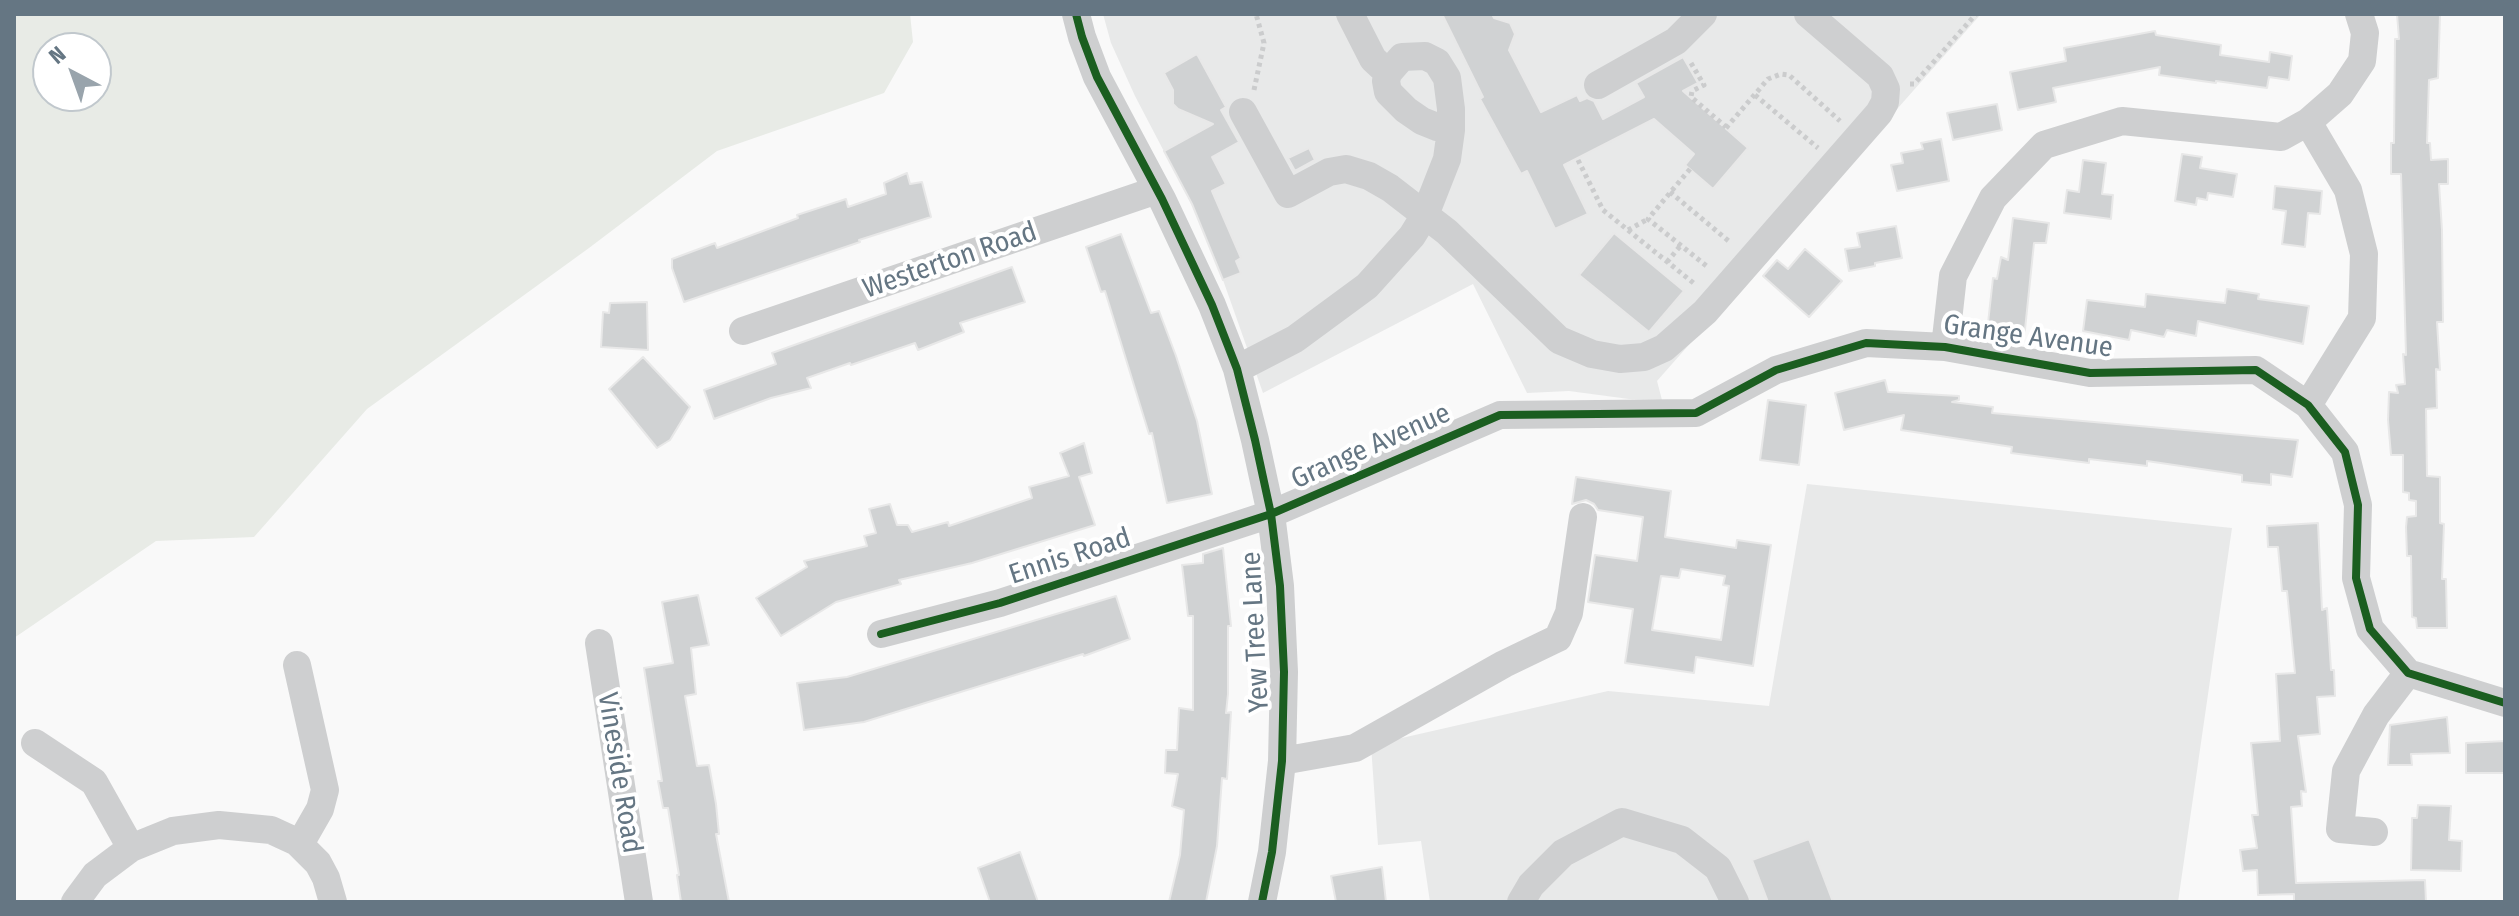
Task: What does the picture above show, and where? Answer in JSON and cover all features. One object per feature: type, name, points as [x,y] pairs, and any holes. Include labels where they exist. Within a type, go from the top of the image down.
[{"type":"street","name":"Yew Tree Lane","points":[[1076,14],[1097,77],[1157,190],[1212,305],[1237,369],[1271,514],[1280,586],[1284,672],[1282,761],[1272,852],[1262,902]]},
{"type":"street","points":[[1350,14],[1373,59],[1388,73]]},
{"type":"street","points":[[1598,85],[1676,41],[1703,14]]},
{"type":"street","points":[[1243,112],[1288,194],[1329,172],[1346,169],[1369,176],[1390,188],[1457,242],[1559,340],[1592,354],[1620,359],[1644,357],[1664,348],[1683,334],[1715,301],[1879,113],[1885,102],[1886,89],[1880,76],[1808,14]]},
{"type":"street","points":[[1945,347],[1953,276],[1993,198],[2044,145],[2122,121],[2281,137],[2308,122],[2340,94],[2362,61],[2365,33],[2359,14]]},
{"type":"street","points":[[1237,369],[1295,339],[1367,286],[1412,236],[1425,215],[1447,159],[1451,130],[1451,109],[1447,78],[1437,62],[1425,56],[1402,57],[1388,73],[1388,92],[1422,121],[1451,130]]},
{"type":"street","points":[[2308,122],[2348,190],[2364,254],[2362,318],[2308,405]]},
{"type":"street","name":"Westerton Road","points":[[743,331],[1157,190]]},
{"type":"street","name":"Grange Avenue","points":[[1271,514],[1500,415],[1696,413],[1776,370],[1866,343],[1945,347],[2090,373],[2256,370],[2308,405],[2345,452],[2358,505],[2356,578],[2370,629],[2408,673]]},
{"type":"street","name":"Ennis Road","points":[[881,634],[1000,603],[1271,514]]},
{"type":"street","points":[[1282,761],[1355,748],[1504,664],[1558,638],[1569,613],[1583,517]]},
{"type":"street","name":"Vineside Road","points":[[599,643],[639,902]]},
{"type":"street","points":[[297,665],[325,790],[320,809],[300,844]]},
{"type":"street","points":[[2374,832],[2340,829],[2346,771],[2376,715],[2408,673],[2505,703]]},
{"type":"street","points":[[35,743],[94,782],[131,848]]},
{"type":"street","points":[[1521,902],[1531,885],[1563,853],[1622,822],[1682,840],[1718,868],[1735,902]]},
{"type":"street","points":[[75,902],[95,875],[131,848],[173,831],[219,825],[271,830],[300,844],[318,863],[333,902]]},
{"type":"path","points":[[1243,112],[1251,100],[1264,43],[1256,14]]},
{"type":"path","points":[[1886,89],[1914,84],[1976,14]]},
{"type":"path","points":[[1686,54],[1704,85],[1692,91],[1691,97],[1726,128],[1775,75],[1789,75],[1858,137]]},
{"type":"path","points":[[1755,95],[1835,163]]},
{"type":"path","points":[[1578,160],[1603,210],[1715,301]]},
{"type":"path","points":[[1628,230],[1648,219],[1690,169]]},
{"type":"path","points":[[1670,192],[1731,243]]},
{"type":"path","points":[[1648,219],[1713,271]]},
{"type":"path","points":[[1667,262],[1681,245]]},
{"type":"shaded area","points":[[14,14],[910,14],[913,42],[884,93],[717,151],[367,409],[254,537],[156,541],[14,638]]},
{"type":"shaded area","points":[[1103,14],[1981,14],[1657,381],[1662,400],[1569,391],[1527,393],[1473,284],[1263,393],[1223,280],[1191,203],[1135,96],[1111,43]]},
{"type":"shaded area","points":[[1807,484],[2232,528],[2178,902],[1430,902],[1421,841],[1378,845],[1371,745],[1608,691],[1769,706]]},
{"type":"building","points":[[1442,14],[1492,14],[1494,18],[1510,23],[1515,34],[1509,50],[1541,112],[1577,95],[1580,101],[1587,98],[1594,101],[1603,119],[1644,97],[1636,83],[1683,57],[1698,83],[1683,91],[1748,148],[1713,189],[1685,165],[1694,154],[1654,119],[1564,165],[1588,214],[1555,229],[1527,171],[1521,174],[1480,99],[1483,97]]},
{"type":"building","points":[[2397,14],[2440,14],[2438,78],[2429,80],[2427,143],[2430,143],[2431,160],[2448,159],[2448,184],[2439,184],[2443,322],[2437,322],[2440,370],[2436,369],[2437,408],[2426,409],[2427,476],[2440,477],[2440,523],[2444,524],[2442,579],[2446,579],[2447,628],[2417,628],[2416,618],[2412,617],[2411,556],[2407,556],[2406,527],[2407,517],[2416,516],[2416,501],[2409,500],[2409,493],[2403,492],[2403,455],[2391,455],[2388,420],[2389,392],[2398,393],[2396,385],[2405,384],[2403,354],[2406,355],[2401,174],[2391,174],[2395,39],[2399,39]]},
{"type":"building","points":[[2155,31],[2156,35],[2221,45],[2220,55],[2269,62],[2270,52],[2292,56],[2289,80],[2269,77],[2267,88],[2216,83],[2159,75],[2160,67],[2053,88],[2056,102],[2018,110],[2010,72],[2066,61],[2064,48]]},
{"type":"building","points":[[1197,54],[1226,107],[1221,110],[1239,142],[1212,157],[1226,184],[1212,191],[1241,258],[1236,261],[1241,273],[1223,280],[1192,204],[1164,151],[1213,124],[1173,104],[1173,90],[1164,73]]},
{"type":"building","points":[[1997,104],[2002,130],[1953,140],[1947,113]]},
{"type":"building","points":[[1941,139],[1949,181],[1897,191],[1891,165],[1903,163],[1901,153],[1923,149],[1921,143]]},
{"type":"building","points":[[1309,148],[1315,160],[1295,171],[1288,158]]},
{"type":"building","points":[[2182,154],[2202,157],[2200,168],[2237,174],[2233,197],[2208,193],[2207,200],[2197,198],[2196,205],[2175,201]]},
{"type":"building","points":[[2083,160],[2106,163],[2102,194],[2113,195],[2111,219],[2064,213],[2067,190],[2079,192]]},
{"type":"building","points":[[907,173],[910,184],[922,182],[931,217],[684,302],[672,268],[672,259],[715,243],[717,248],[798,218],[797,215],[846,199],[848,207],[886,194],[884,183]]},
{"type":"building","points":[[2275,186],[2322,191],[2320,214],[2308,213],[2305,247],[2282,244],[2286,211],[2273,209]]},
{"type":"building","points":[[2013,218],[2049,223],[2046,243],[2034,243],[2024,339],[1987,332],[1993,278],[1997,279],[2001,257],[2008,260]]},
{"type":"building","points":[[1896,226],[1902,258],[1849,271],[1845,249],[1860,247],[1857,233]]},
{"type":"building","points":[[1614,233],[1684,291],[1649,332],[1579,275]]},
{"type":"building","points":[[1121,234],[1151,313],[1159,311],[1176,356],[1197,421],[1212,494],[1167,503],[1152,433],[1149,434],[1105,291],[1101,292],[1086,247]]},
{"type":"building","points":[[1805,249],[1842,281],[1809,317],[1763,276],[1777,260],[1788,269]]},
{"type":"building","points":[[1012,267],[1025,302],[960,323],[964,332],[918,350],[915,343],[850,363],[807,378],[811,388],[771,398],[714,419],[704,390],[776,364],[772,353]]},
{"type":"building","points":[[2227,289],[2259,294],[2258,299],[2309,306],[2303,344],[2198,321],[2196,336],[2167,330],[2164,337],[2131,330],[2129,340],[2083,331],[2087,300],[2145,307],[2146,294],[2225,303]]},
{"type":"building","points":[[647,302],[648,350],[601,347],[603,312],[609,313],[610,303]]},
{"type":"building","points":[[643,357],[690,407],[670,440],[657,448],[609,389]]},
{"type":"building","points":[[1885,380],[1888,392],[1959,396],[1959,400],[1952,402],[1993,407],[1992,413],[2298,440],[2292,477],[2271,474],[2271,485],[2242,482],[2242,475],[2147,461],[2147,466],[2089,459],[2089,463],[2011,453],[2012,447],[1901,430],[1904,415],[1844,430],[1835,393]]},
{"type":"building","points":[[1768,400],[1806,405],[1799,465],[1760,460]]},
{"type":"building","points":[[1084,443],[1092,473],[1079,477],[1095,525],[972,563],[899,580],[901,584],[836,602],[781,636],[756,598],[807,567],[804,561],[867,546],[864,536],[876,533],[869,509],[890,504],[897,525],[908,525],[912,532],[948,522],[949,526],[1032,498],[1029,487],[1069,476],[1060,453]]},
{"type":"building","points":[[1576,477],[1671,491],[1665,537],[1736,548],[1737,540],[1771,545],[1753,666],[1696,657],[1694,673],[1625,663],[1633,609],[1588,602],[1595,555],[1637,561],[1643,517],[1598,510],[1586,500],[1572,504]],"holes":[[[1681,569],[1725,576],[1723,585],[1729,586],[1721,640],[1652,630],[1661,576],[1679,578]]]},
{"type":"building","points":[[2318,523],[2322,610],[2327,608],[2335,696],[2317,697],[2320,734],[2298,736],[2306,792],[2301,791],[2302,806],[2291,807],[2296,883],[2425,880],[2426,902],[2294,902],[2294,894],[2258,895],[2257,870],[2243,871],[2240,850],[2257,848],[2252,815],[2258,815],[2251,743],[2280,741],[2276,674],[2295,673],[2287,591],[2282,591],[2278,547],[2268,547],[2267,526]]},
{"type":"building","points":[[1223,548],[1231,626],[1228,626],[1226,713],[1231,712],[1227,779],[1222,778],[1217,846],[1206,902],[1169,902],[1180,855],[1184,810],[1172,806],[1178,774],[1165,773],[1166,750],[1177,750],[1179,708],[1193,710],[1193,616],[1188,616],[1182,565],[1203,563],[1203,554]]},
{"type":"building","points":[[698,595],[709,645],[691,648],[696,694],[685,696],[697,766],[709,765],[716,804],[719,834],[716,834],[729,902],[681,902],[668,808],[663,808],[658,781],[662,781],[644,668],[673,663],[662,602]]},
{"type":"building","points":[[1116,596],[1130,639],[1084,656],[864,722],[804,730],[797,683],[847,677]]},
{"type":"building","points":[[2447,717],[2450,753],[2411,754],[2412,765],[2388,765],[2390,725]]},
{"type":"building","points":[[2505,741],[2505,773],[2466,773],[2466,743]]},
{"type":"building","points":[[2418,805],[2451,806],[2449,840],[2462,841],[2461,871],[2411,870],[2412,818],[2417,818]]},
{"type":"building","points":[[1809,839],[1833,902],[1768,902],[1752,860]]},
{"type":"building","points":[[1020,852],[1038,902],[990,902],[978,868]]},
{"type":"building","points":[[1382,867],[1386,902],[1336,902],[1331,876]]},
{"type":"cycle path","points":[[1076,14],[1097,77],[1162,199],[1212,305],[1237,369],[1271,514],[1280,586],[1284,672],[1282,761],[1272,852],[1262,902]]},
{"type":"cycle path","points":[[881,634],[1000,603],[1271,514],[1500,415],[1696,413],[1776,370],[1866,343],[1945,347],[2090,373],[2256,370],[2308,405],[2345,452],[2358,505],[2356,578],[2370,629],[2408,673],[2505,703]]}]
